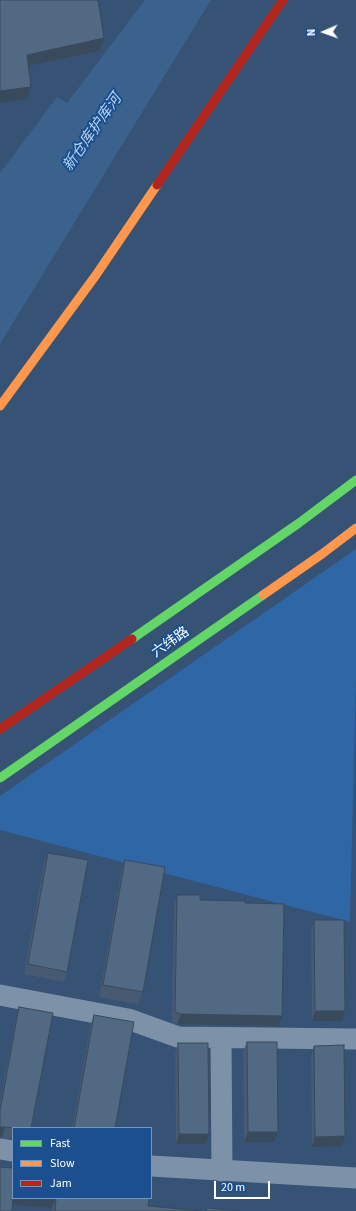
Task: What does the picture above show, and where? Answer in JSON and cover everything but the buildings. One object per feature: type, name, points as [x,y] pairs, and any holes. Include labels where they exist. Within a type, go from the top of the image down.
[{"type":"main road","points":[[0,406],[96,275],[283,0]]},
{"type":"main road","name":"六纬路","points":[[0,729],[133,639],[286,532],[356,480]]},
{"type":"main road","name":"六纬路","points":[[0,778],[309,563],[356,528]]},
{"type":"street","points":[[0,997],[128,1019],[178,1037],[356,1039]]},
{"type":"street","points":[[222,1038],[222,1171]]},
{"type":"street","points":[[0,1149],[12,1151]]},
{"type":"street","points":[[152,1166],[356,1178]]},
{"type":"shaded area","points":[[356,549],[356,679],[350,922],[0,830],[0,796]]},
{"type":"water","name":"新仓库护库河","points":[[145,0],[211,0],[0,344],[0,173],[57,97],[67,103]]},
{"type":"traffic: fast","points":[[132,639],[299,523],[356,480]]},
{"type":"traffic: fast","points":[[0,778],[263,595]]},
{"type":"traffic: slow","points":[[0,406],[96,275],[157,185]]},
{"type":"traffic: slow","points":[[263,595],[322,554],[356,528]]},
{"type":"traffic: jam","points":[[157,185],[283,0]]},
{"type":"traffic: jam","points":[[0,729],[132,639]]}]
